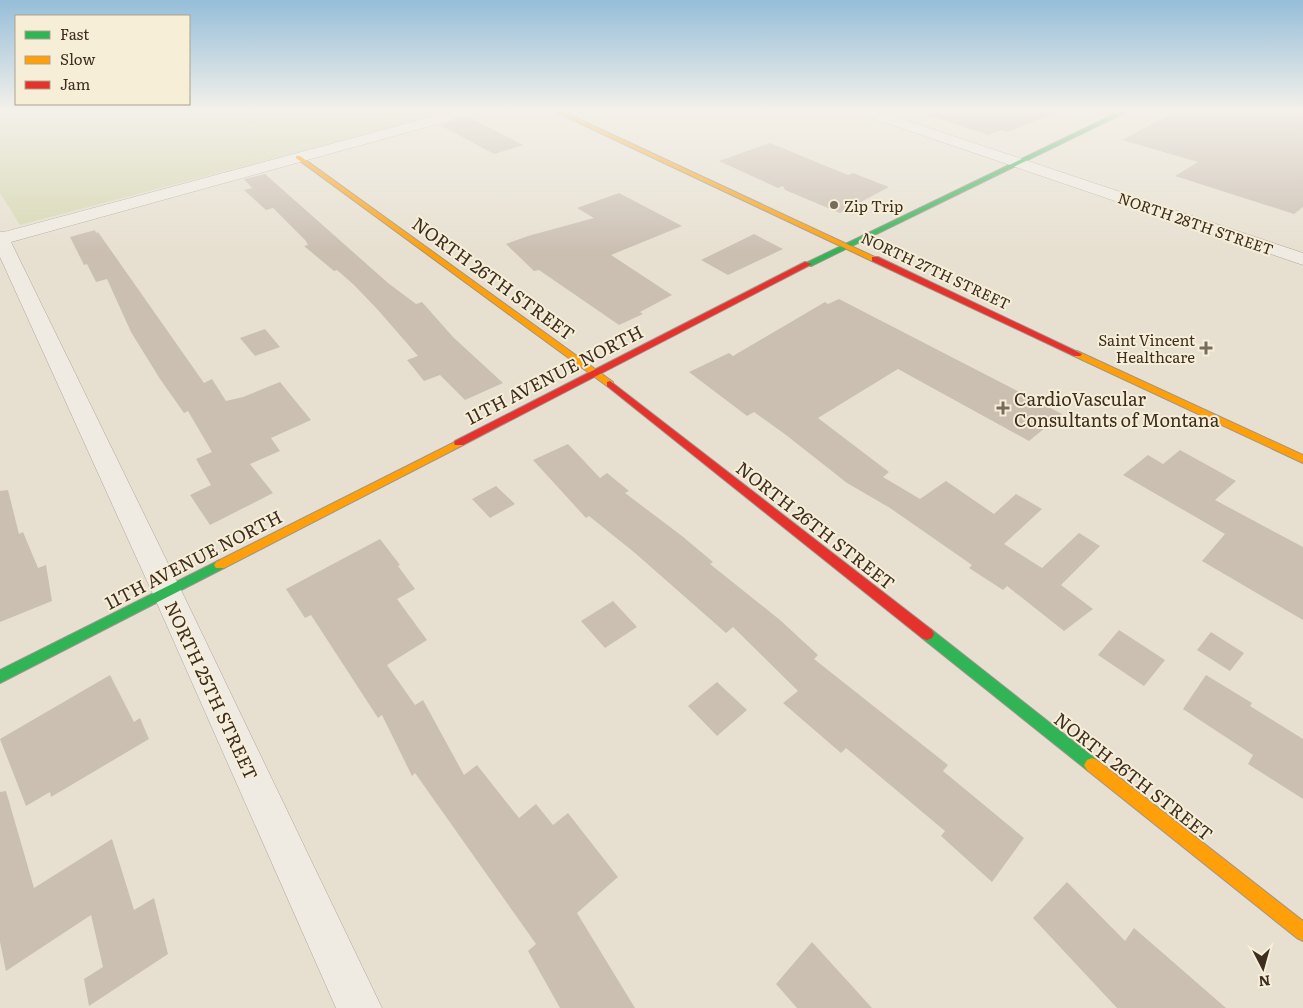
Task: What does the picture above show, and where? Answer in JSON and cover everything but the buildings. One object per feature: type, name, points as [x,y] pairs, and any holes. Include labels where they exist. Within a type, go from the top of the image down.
[{"type":"street","points":[[0,238],[298,157]]},
{"type":"street","name":"NORTH 26TH STREET","points":[[298,157],[595,372],[1303,932]]},
{"type":"street","name":"NORTH 27TH STREET","points":[[656,157],[1303,459]]},
{"type":"street","name":"NORTH 28TH STREET","points":[[1004,157],[1303,259]]},
{"type":"street","name":"11TH AVENUE NORTH","points":[[0,677],[846,245],[1029,157]]},
{"type":"street","name":"NORTH 25TH STREET","points":[[0,238],[167,592],[359,1008]]},
{"type":"green space","points":[[0,157],[278,157],[20,225],[0,193]]},
{"type":"traffic: fast","points":[[808,264],[1030,157]]},
{"type":"traffic: fast","points":[[0,677],[220,565]]},
{"type":"traffic: fast","points":[[927,634],[1092,765]]},
{"type":"traffic: slow","points":[[298,157],[610,384]]},
{"type":"traffic: slow","points":[[656,157],[875,259]]},
{"type":"traffic: slow","points":[[1077,354],[1303,459]]},
{"type":"traffic: slow","points":[[220,565],[459,443]]},
{"type":"traffic: slow","points":[[1092,765],[1303,932]]},
{"type":"traffic: jam","points":[[875,259],[1077,354]]},
{"type":"traffic: jam","points":[[459,443],[808,264]]},
{"type":"traffic: jam","points":[[610,384],[927,634]]},
{"type":"place","name":"Zip Trip","points":[[834,205]]},
{"type":"place","name":"Saint Vincent Healthcare","points":[[1206,348]]},
{"type":"place","name":"CardioVascular Consultants of Montana","points":[[1003,408]]}]
